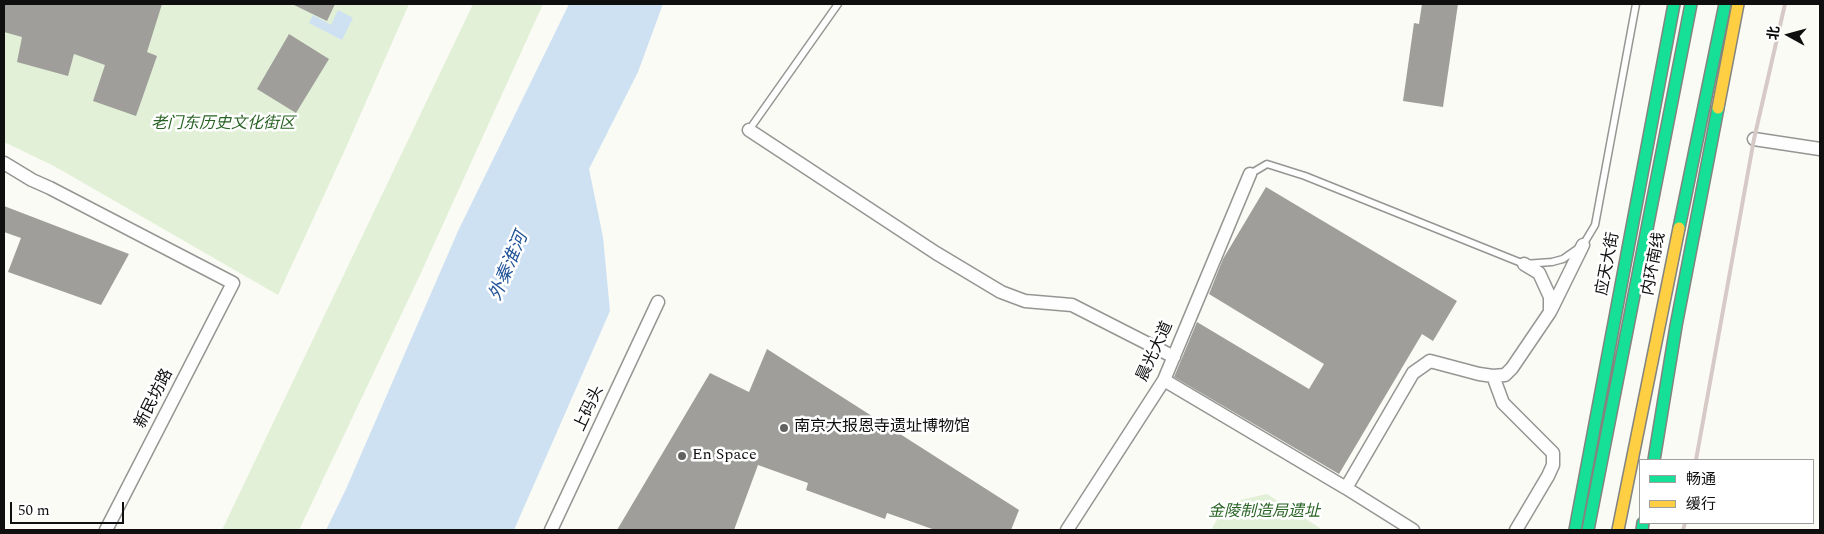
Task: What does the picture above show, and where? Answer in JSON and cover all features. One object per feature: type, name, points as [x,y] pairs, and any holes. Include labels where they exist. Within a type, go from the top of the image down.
[{"type":"main road","name":"应天大街","points":[[1575,530],[1674,4]]},
{"type":"main road","name":"内环南线","points":[[1588,530],[1691,4]]},
{"type":"main road","name":"内环南线","points":[[1618,530],[1724,4]]},
{"type":"main road","points":[[1654,459],[1676,326],[1738,4]]},
{"type":"street","points":[[749,130],[936,253],[1001,292],[1025,301],[1072,305],[1174,356]]},
{"type":"street","points":[[1754,139],[1820,150]]},
{"type":"street","name":"新民坊路","points":[[4,163],[32,180],[233,283],[106,530]]},
{"type":"street","name":"晨光大道","points":[[1067,530],[1164,380],[1250,174]]},
{"type":"street","points":[[1346,488],[1413,373],[1430,361],[1493,376],[1505,374],[1512,368],[1550,312],[1583,245]]},
{"type":"street","points":[[1524,264],[1539,274],[1550,297],[1550,312]]},
{"type":"street","name":"上码头","points":[[551,530],[658,302]]},
{"type":"street","points":[[1493,376],[1504,404],[1553,453],[1552,465],[1548,476],[1516,530]]},
{"type":"street","points":[[1164,380],[1413,530]]},
{"type":"lane","points":[[749,130],[838,4]]},
{"type":"lane","points":[[1250,174],[1267,164],[1305,176],[1524,264],[1552,262],[1563,259],[1583,245],[1595,225],[1636,4]]},
{"type":"green space","name":"老门东历史文化街区","points":[[4,4],[409,4],[278,295],[54,166],[4,142]]},
{"type":"green space","points":[[473,4],[543,4],[420,275],[299,530],[222,530]]},
{"type":"green space","name":"金陵制造局遗址","points":[[1267,494],[1323,530],[1211,530],[1227,503]]},
{"type":"water","name":"外秦淮河","points":[[569,4],[663,4],[638,72],[589,169],[603,237],[610,311],[514,530],[326,530],[346,489],[458,231]]},
{"type":"water","points":[[338,10],[353,18],[342,40],[309,23],[313,15],[331,25]]},
{"type":"building","points":[[4,4],[162,4],[147,52],[157,56],[136,116],[93,101],[105,65],[74,54],[68,76],[17,62],[22,37],[4,32]]},
{"type":"building","points":[[292,4],[335,4],[327,21]]},
{"type":"building","points":[[1422,4],[1458,4],[1443,107],[1403,101],[1414,23],[1419,24]]},
{"type":"building","points":[[289,34],[329,59],[296,113],[257,89]]},
{"type":"building","points":[[1266,187],[1457,301],[1433,341],[1422,334],[1339,474],[1174,377],[1197,322],[1309,389],[1324,364],[1209,294],[1223,259]]},
{"type":"building","points":[[4,206],[129,254],[101,305],[8,272],[21,238],[4,232]]},
{"type":"building","name":"南京大报恩寺遗址博物馆","points":[[767,349],[1019,510],[1011,530],[935,530],[887,513],[885,519],[806,490],[808,483],[758,465],[734,530],[617,530],[710,373],[749,392]]},
{"type":"railway","points":[[1696,459],[1754,139],[1785,4]]},
{"type":"railway","points":[[1683,530],[1685,524]]},
{"type":"traffic: fast","points":[[1575,530],[1674,4]]},
{"type":"traffic: fast","points":[[1588,530],[1691,4]]},
{"type":"traffic: fast","points":[[1679,228],[1725,4]]},
{"type":"traffic: fast","points":[[1654,459],[1676,326],[1718,108]]},
{"type":"traffic: fast","points":[[1642,530],[1643,524]]},
{"type":"traffic: slow","points":[[1718,108],[1738,4]]},
{"type":"traffic: slow","points":[[1618,530],[1679,228]]},
{"type":"place","name":"南京大报恩寺遗址博物馆","points":[[784,428]]},
{"type":"place","name":"En Space","points":[[682,456]]}]
